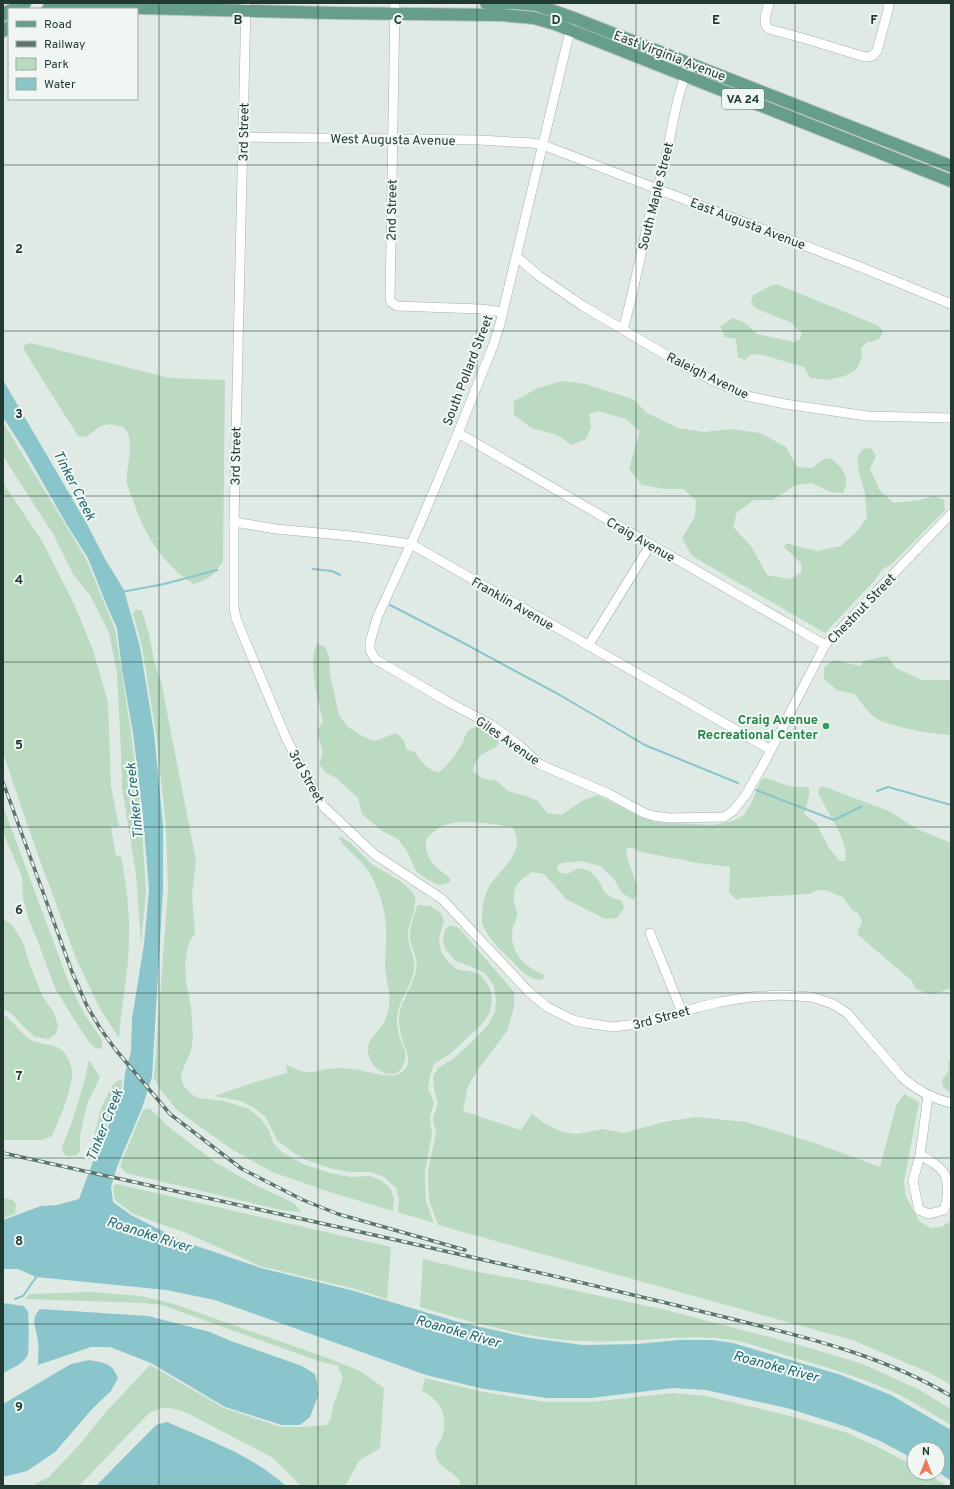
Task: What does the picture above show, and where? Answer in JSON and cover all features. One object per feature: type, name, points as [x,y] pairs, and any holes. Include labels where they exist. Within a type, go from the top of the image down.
[{"type":"main road","points":[[15,8],[25,3]]},
{"type":"main road","points":[[486,3],[512,3]]},
{"type":"main road","name":"VA 24","points":[[515,3],[537,4]]},
{"type":"main road","points":[[534,18],[537,4]]},
{"type":"main road","name":"East Virginia Avenue","points":[[537,4],[951,166]]},
{"type":"main road","name":"VA 24","points":[[54,8],[66,6],[113,5],[395,9],[534,18]]},
{"type":"main road","name":"East Virginia Avenue","points":[[534,18],[555,24],[951,181]]},
{"type":"street","points":[[769,3],[764,23],[765,27],[865,57],[872,56],[877,51],[888,5]]},
{"type":"street","name":"3rd Street","points":[[246,7],[233,590],[236,618],[287,740],[316,796],[323,806],[374,854],[442,899],[528,991],[547,1007],[573,1020],[613,1027],[645,1023],[720,1002],[750,998],[796,996],[822,999],[847,1013],[902,1077],[918,1090],[928,1096],[951,1103]]},
{"type":"street","name":"2nd Street","points":[[395,9],[390,231],[391,302],[397,306],[480,309],[503,312]]},
{"type":"street","name":"South Pollard Street","points":[[370,650],[370,642],[377,618],[411,544],[493,346],[517,257],[570,31],[576,19]]},
{"type":"street","name":"South Maple Street","points":[[623,329],[630,306],[654,197],[664,166],[674,114],[690,64]]},
{"type":"street","name":"West Augusta Avenue","points":[[243,137],[479,140],[543,145]]},
{"type":"street","name":"East Augusta Avenue","points":[[543,145],[658,188],[951,304]]},
{"type":"street","name":"Raleigh Avenue","points":[[517,257],[539,276],[563,293],[623,329],[732,390],[758,399],[867,416],[951,418]]},
{"type":"street","name":"Craig Avenue","points":[[458,433],[825,645]]},
{"type":"street","name":"Chestnut Street","points":[[633,807],[644,813],[665,818],[724,817],[729,814],[742,802],[746,796],[825,645],[951,514]]},
{"type":"street","name":"Franklin Avenue","points":[[234,522],[276,529],[351,536],[411,544],[771,750]]},
{"type":"street","points":[[588,646],[651,544]]},
{"type":"street","name":"Giles Avenue","points":[[370,650],[377,661],[490,724],[520,746],[539,764],[607,793],[633,807]]},
{"type":"street","points":[[650,933],[682,1012]]},
{"type":"street","points":[[920,1155],[930,1160],[945,1174],[948,1199],[944,1210],[929,1214],[919,1210],[913,1181],[920,1155],[928,1096]]},
{"type":"green space","points":[[776,284],[877,325],[883,331],[881,337],[875,341],[867,342],[861,348],[862,357],[857,369],[845,376],[827,380],[810,378],[804,367],[759,354],[750,355],[745,360],[738,357],[736,339],[725,337],[720,326],[733,318],[745,323],[757,334],[794,342],[800,339],[802,333],[790,322],[757,309],[751,303],[753,295]]},
{"type":"green space","points":[[31,343],[169,378],[225,380],[223,561],[211,576],[194,584],[173,568],[156,548],[143,525],[127,485],[130,445],[127,432],[122,426],[105,425],[101,426],[88,436],[78,436],[24,350],[24,345]]},
{"type":"green space","points":[[562,381],[585,384],[633,399],[647,413],[678,428],[704,432],[730,429],[760,433],[786,447],[797,467],[812,468],[822,460],[830,458],[839,465],[846,478],[843,493],[830,492],[812,483],[796,485],[772,500],[754,500],[737,512],[733,527],[751,546],[767,575],[790,579],[801,573],[801,563],[784,547],[787,543],[818,551],[841,546],[859,529],[867,517],[865,493],[859,473],[857,457],[863,449],[871,448],[876,456],[870,469],[880,491],[894,503],[920,500],[934,496],[944,500],[945,510],[893,563],[882,570],[874,581],[825,633],[692,556],[682,538],[695,517],[696,500],[683,489],[665,489],[642,485],[629,469],[640,431],[626,419],[598,411],[589,414],[591,427],[586,439],[572,445],[557,435],[532,428],[514,415],[514,401],[538,388]]},
{"type":"green space","points":[[3,422],[86,559],[115,629],[131,733],[141,815],[146,891],[141,945],[136,874],[122,787],[117,673],[109,633],[90,595],[73,574],[53,534],[3,456]]},
{"type":"green space","points":[[3,483],[42,541],[74,604],[93,650],[108,702],[111,786],[119,826],[111,827],[116,856],[121,856],[129,917],[128,963],[119,1038],[99,1007],[76,958],[39,858],[3,753]]},
{"type":"green space","points":[[137,609],[142,611],[149,634],[154,661],[161,681],[196,861],[192,894],[195,933],[188,945],[185,964],[186,982],[191,1006],[193,1038],[191,1051],[181,1075],[183,1085],[191,1094],[199,1098],[224,1101],[249,1109],[260,1118],[269,1130],[273,1143],[283,1153],[303,1164],[330,1173],[351,1177],[370,1176],[381,1180],[391,1189],[394,1199],[393,1211],[333,1193],[272,1172],[231,1149],[177,1110],[160,1089],[154,1078],[168,889],[166,826],[156,733],[142,647],[133,613]]},
{"type":"green space","points":[[317,644],[325,646],[329,657],[330,675],[339,715],[348,727],[364,737],[375,741],[396,733],[403,739],[407,750],[415,752],[425,765],[432,770],[439,772],[455,755],[468,731],[477,727],[486,728],[498,736],[501,740],[495,748],[478,758],[473,771],[483,779],[497,781],[508,791],[538,801],[547,813],[561,815],[584,800],[598,795],[636,815],[655,822],[712,825],[733,821],[744,815],[752,802],[761,780],[765,778],[789,786],[809,788],[804,814],[816,823],[829,848],[840,861],[845,861],[846,854],[837,828],[819,795],[818,790],[822,786],[889,811],[917,829],[951,843],[951,988],[941,992],[929,994],[915,988],[912,981],[857,934],[862,921],[858,913],[852,910],[843,897],[825,890],[818,890],[809,894],[741,898],[737,900],[729,892],[730,867],[698,863],[641,852],[633,848],[627,848],[626,854],[637,886],[636,896],[633,900],[622,893],[614,879],[600,866],[581,861],[562,863],[557,866],[558,871],[566,874],[578,868],[590,871],[599,881],[605,893],[622,901],[624,908],[617,918],[605,919],[566,899],[544,874],[532,872],[519,882],[516,886],[514,894],[517,918],[513,927],[513,943],[515,950],[523,962],[529,967],[543,974],[544,977],[541,980],[530,977],[497,946],[482,924],[483,905],[488,890],[492,882],[508,863],[515,850],[517,843],[516,835],[512,827],[486,823],[458,822],[441,827],[427,837],[426,850],[431,861],[439,870],[450,878],[450,882],[440,885],[428,880],[416,871],[408,853],[398,839],[382,831],[362,814],[358,798],[336,778],[325,772],[319,764],[323,752],[317,730],[323,722],[313,672],[314,652]]},
{"type":"green space","points":[[887,656],[896,668],[922,680],[951,680],[951,735],[915,730],[881,721],[869,712],[855,694],[837,690],[824,679],[824,667],[834,660],[860,666],[864,661]]},
{"type":"green space","points":[[3,806],[68,981],[85,1015],[102,1040],[102,1047],[100,1049],[95,1048],[89,1042],[55,988],[28,918],[23,898],[22,877],[3,832]]},
{"type":"green space","points":[[338,836],[353,845],[373,865],[406,886],[415,898],[415,907],[408,933],[414,968],[411,981],[399,1007],[397,1018],[399,1035],[405,1050],[405,1059],[400,1070],[395,1074],[382,1072],[376,1068],[369,1055],[368,1048],[372,1038],[384,1023],[389,1006],[389,991],[385,967],[386,928],[381,899],[374,881],[364,865],[347,849]]},
{"type":"green space","points":[[418,905],[430,906],[440,912],[444,920],[439,938],[441,952],[448,962],[458,970],[469,971],[481,975],[490,988],[492,999],[490,1012],[483,1023],[451,1053],[434,1064],[430,1075],[428,1088],[434,1103],[430,1117],[432,1134],[425,1171],[425,1185],[426,1201],[434,1223],[398,1212],[399,1200],[396,1188],[384,1177],[370,1172],[351,1172],[333,1169],[304,1159],[277,1140],[265,1116],[254,1108],[241,1101],[214,1096],[287,1073],[286,1065],[309,1072],[343,1068],[377,1074],[395,1075],[404,1070],[407,1066],[408,1058],[399,1026],[399,1018],[401,1007],[413,980],[417,966],[410,934]]},
{"type":"green space","points":[[3,919],[12,925],[22,940],[31,968],[43,997],[54,1013],[58,1026],[56,1034],[48,1039],[35,1037],[12,1014],[3,1009]]},
{"type":"green space","points":[[449,926],[459,928],[514,992],[514,1007],[507,1031],[480,1067],[468,1086],[463,1111],[521,1130],[532,1114],[544,1123],[560,1131],[576,1134],[603,1129],[623,1133],[664,1122],[696,1117],[746,1122],[815,1143],[880,1167],[896,1106],[904,1094],[919,1102],[904,1182],[906,1197],[920,1222],[931,1228],[941,1227],[950,1222],[951,1219],[951,1385],[928,1372],[852,1340],[438,1225],[429,1200],[428,1171],[436,1134],[433,1118],[438,1103],[434,1089],[433,1077],[438,1068],[454,1058],[488,1025],[495,1012],[496,1001],[494,986],[485,973],[456,961],[445,949],[443,939],[445,930]]},
{"type":"green space","points":[[3,1014],[11,1020],[21,1032],[33,1041],[53,1045],[62,1050],[67,1056],[70,1064],[72,1071],[71,1083],[64,1106],[52,1136],[42,1140],[3,1140]]},
{"type":"green space","points":[[951,1058],[951,1093],[943,1087],[942,1080],[949,1071],[948,1062]]},
{"type":"green space","points":[[89,1060],[100,1077],[87,1104],[80,1136],[80,1151],[77,1155],[67,1156],[63,1153],[62,1148],[73,1119]]},
{"type":"green space","points":[[122,1080],[121,1092],[94,1154],[94,1136],[101,1108],[112,1086],[117,1081]]},
{"type":"green space","points":[[149,1108],[169,1127],[215,1162],[253,1184],[294,1203],[301,1212],[281,1210],[126,1173],[120,1166],[143,1110]]},
{"type":"green space","points":[[117,1184],[391,1247],[387,1299],[355,1289],[260,1266],[184,1232],[132,1213],[115,1200],[113,1187]]},
{"type":"green space","points":[[3,1198],[13,1200],[16,1204],[15,1214],[3,1218]]},
{"type":"green space","points":[[423,1259],[473,1271],[530,1281],[666,1310],[796,1344],[863,1364],[918,1389],[951,1409],[951,1425],[908,1399],[867,1381],[739,1341],[696,1337],[622,1341],[564,1340],[522,1334],[420,1307]]},
{"type":"green space","points":[[92,1292],[141,1296],[174,1304],[360,1371],[384,1388],[380,1448],[359,1461],[345,1486],[301,1486],[273,1458],[189,1414],[178,1410],[163,1408],[148,1414],[79,1486],[31,1486],[49,1477],[80,1444],[105,1413],[150,1365],[224,1408],[281,1427],[327,1425],[331,1418],[333,1406],[343,1378],[338,1366],[318,1361],[162,1305],[144,1303],[25,1299],[30,1294]]},
{"type":"green space","points":[[425,1378],[483,1392],[546,1402],[591,1402],[673,1393],[706,1396],[786,1415],[845,1432],[906,1462],[906,1481],[939,1481],[947,1486],[461,1486],[457,1477],[437,1460],[436,1451],[444,1432],[444,1417],[439,1405],[434,1399],[422,1391]]},
{"type":"water","name":"Roanoke River","points":[[3,380],[124,590],[140,647],[154,733],[163,826],[163,889],[152,1077],[142,1108],[117,1167],[111,1187],[113,1202],[131,1215],[182,1241],[261,1268],[354,1291],[462,1323],[530,1338],[583,1345],[637,1344],[679,1340],[712,1340],[733,1343],[841,1375],[891,1395],[951,1430],[951,1481],[946,1478],[946,1441],[906,1441],[906,1455],[880,1441],[847,1427],[787,1408],[706,1390],[673,1388],[591,1398],[547,1398],[484,1389],[426,1375],[215,1300],[166,1290],[36,1277],[18,1269],[3,1269],[3,1220],[41,1206],[57,1205],[79,1199],[94,1159],[123,1093],[125,1073],[131,1052],[132,1019],[144,944],[149,890],[143,816],[133,733],[122,670],[117,628],[88,558],[3,417]]},
{"type":"water","points":[[3,1303],[24,1306],[28,1312],[29,1333],[28,1354],[24,1360],[3,1373]]},
{"type":"water","points":[[40,1309],[148,1316],[210,1332],[302,1366],[315,1374],[318,1396],[310,1417],[300,1425],[282,1425],[225,1407],[151,1363],[110,1347],[91,1347],[38,1365],[38,1345],[34,1321]]},
{"type":"water","points":[[89,1360],[107,1364],[116,1373],[118,1378],[111,1391],[92,1409],[55,1452],[27,1471],[3,1477],[3,1404],[71,1364]]},
{"type":"water","points":[[167,1422],[229,1449],[259,1465],[286,1486],[96,1486],[156,1425]]},
{"type":"waterway","points":[[313,569],[332,571],[340,575]]},
{"type":"waterway","points":[[122,592],[164,584],[217,570]]},
{"type":"waterway","points":[[390,605],[558,694],[645,745],[738,783]]},
{"type":"waterway","points":[[877,791],[888,787],[951,805]]},
{"type":"waterway","points":[[756,790],[834,820],[862,806]]},
{"type":"waterway","points":[[15,1299],[23,1296],[37,1276]]},
{"type":"railway","points":[[3,782],[72,972],[87,1006],[115,1049],[170,1114],[242,1169],[303,1200],[338,1214],[465,1250]]},
{"type":"railway","points":[[3,1153],[555,1276],[774,1330],[827,1344],[878,1361],[903,1371],[951,1396]]},
{"type":"place","name":"Craig Avenue Recreational Center","points":[[826,726]]},
{"type":"water label","name":"Tinker Creek","points":[[75,485]]},
{"type":"water label","name":"Tinker Creek","points":[[134,801]]},
{"type":"water label","name":"Tinker Creek","points":[[104,1125]]}]
